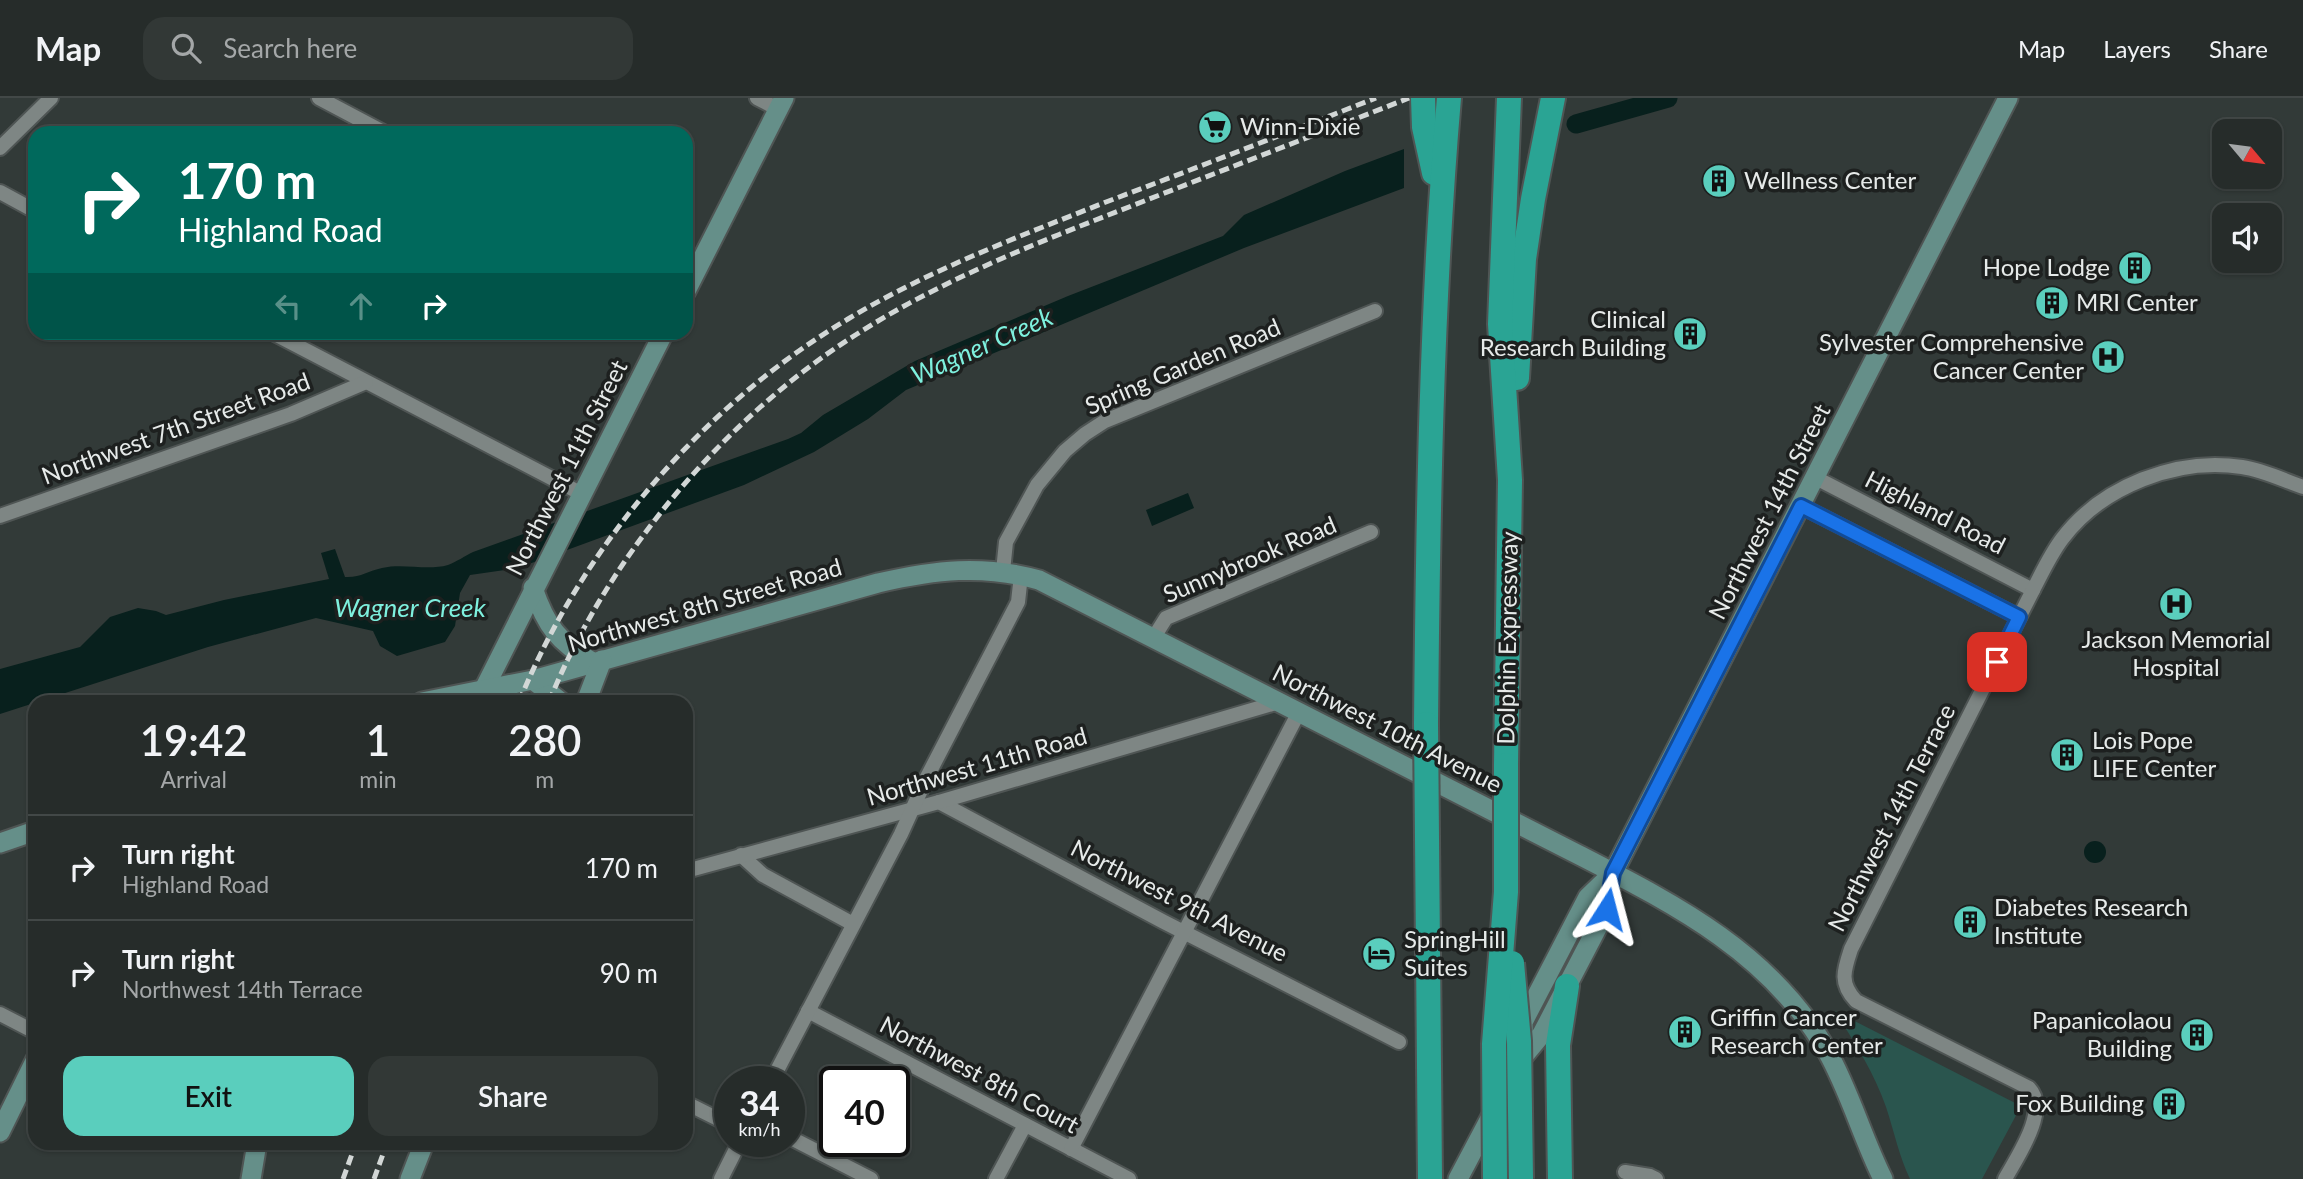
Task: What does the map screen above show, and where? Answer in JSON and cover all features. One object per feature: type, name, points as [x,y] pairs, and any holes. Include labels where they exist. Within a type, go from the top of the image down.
[{"type":"highway","points":[[1423,98],[1424,127],[1440,200]]},
{"type":"highway","points":[[1430,1179],[1426,724],[1428,529],[1440,200],[1449,98]]},
{"type":"highway","name":"Dolphin Expressway","points":[[1495,1179],[1494,1044],[1506,892],[1510,480],[1500,324],[1509,98]]},
{"type":"highway","points":[[1510,480],[1524,259],[1532,199],[1553,98]]},
{"type":"highway","points":[[1506,892],[1519,1041],[1521,1179]]},
{"type":"highway","points":[[1560,1179],[1558,1045],[1567,986]]},
{"type":"street","points":[[0,148],[51,98]]},
{"type":"street","points":[[319,98],[373,126]]},
{"type":"street","points":[[693,276],[781,104],[757,98]]},
{"type":"street","name":"Northwest 14th Street","points":[[1458,1179],[1522,1058],[1542,1034],[1607,909],[1613,873],[2008,98]]},
{"type":"street","points":[[0,192],[28,207]]},
{"type":"street","name":"Spring Garden Road","points":[[779,1066],[901,834],[1018,602],[1006,542],[1047,471],[1085,433],[1105,421],[1375,312]]},
{"type":"street","points":[[286,340],[578,501]]},
{"type":"street","name":"Northwest 11th Street","points":[[481,695],[660,340]]},
{"type":"street","name":"Northwest 7th Street Road","points":[[0,516],[291,414],[366,382]]},
{"type":"street","name":"Northwest 14th Terrace","points":[[2005,1179],[2033,1124],[2035,1098],[2029,1088],[1856,1001],[1844,985],[1851,948],[2050,557],[2068,531],[2094,506],[2131,484],[2176,468],[2216,464],[2257,470],[2303,487]]},
{"type":"street","name":"Highland Road","points":[[1816,478],[2033,590]]},
{"type":"street","points":[[1801,506],[2019,617]]},
{"type":"street","name":"Sunnybrook Road","points":[[1154,637],[1166,618],[1371,532]]},
{"type":"street","name":"Northwest 8th Street Road","points":[[481,695],[915,574],[953,570],[1012,573]]},
{"type":"street","name":"Northwest 10th Avenue","points":[[1012,573],[1065,592],[1613,873],[1694,918],[1739,949],[1764,970],[1791,1000],[1826,1050],[1846,1089],[1883,1179]]},
{"type":"street","points":[[533,588],[547,624],[556,635],[570,648],[598,661],[588,695]]},
{"type":"street","points":[[533,680],[552,695]]},
{"type":"street","name":"Northwest 11th Road","points":[[693,869],[911,810],[1279,702]]},
{"type":"street","points":[[1071,1149],[1299,712]]},
{"type":"street","name":"Northwest 9th Avenue","points":[[939,802],[1185,933],[1399,1042]]},
{"type":"street","points":[[0,843],[28,833]]},
{"type":"street","points":[[741,855],[763,875],[853,923]]},
{"type":"street","name":"Northwest 14th Street","points":[[1522,1058],[1523,1022],[1588,897],[1613,873]]},
{"type":"street","name":"Northwest 8th Court","points":[[807,1011],[1129,1179]]},
{"type":"street","points":[[0,1014],[28,1028]]},
{"type":"street","points":[[0,1132],[28,1075]]},
{"type":"street","points":[[693,1106],[714,1117]]},
{"type":"street","points":[[996,1179],[1025,1125]]},
{"type":"street","points":[[805,1146],[871,1179]]},
{"type":"street","points":[[251,1179],[252,1150]]},
{"type":"street","points":[[410,1179],[421,1150]]},
{"type":"street","points":[[721,1179],[732,1157]]},
{"type":"street","points":[[1625,1172],[1656,1179]]},
{"type":"green space","points":[[1835,1011],[2021,1106],[1982,1179],[1910,1179],[1876,1082]]},
{"type":"water","name":"Wagner Creek","points":[[1404,149],[1404,188],[1244,248],[906,390],[868,419],[814,452],[744,485],[518,568],[470,575],[460,593],[455,626],[445,642],[397,656],[380,646],[373,631],[316,618],[208,647],[59,695],[28,695],[28,705],[0,714],[0,669],[80,647],[110,617],[138,608],[166,615],[224,600],[329,579],[321,553],[335,549],[345,577],[390,567],[448,565],[473,552],[788,439],[801,433],[823,415],[915,361],[1068,296],[1223,236],[1244,215],[1345,171]]},
{"type":"water","points":[[1188,493],[1194,508],[1152,526],[1146,510]]},
{"type":"water","points":[[2095,841],[2103,844],[2106,852],[2103,860],[2095,863],[2087,860],[2084,852],[2087,844]]},
{"type":"waterway","name":"Wagner Creek","points":[[1576,124],[1668,98]]},
{"type":"railway","points":[[522,695],[577,588],[613,535],[653,484],[697,437],[744,393],[795,354],[879,301],[974,255],[1376,98]]},
{"type":"railway","points":[[552,695],[573,648],[603,595],[637,544],[675,495],[761,406],[808,368],[890,314],[992,263],[1409,98]]},
{"type":"railway","points":[[343,1179],[353,1150]]},
{"type":"railway","points":[[374,1179],[384,1150]]},
{"type":"place","name":"Winn-Dixie","points":[[1215,127]]},
{"type":"place","name":"Wellness Center","points":[[1719,181]]},
{"type":"place","name":"Hope Lodge","points":[[2135,268]]},
{"type":"place","name":"MRI Center","points":[[2052,303]]},
{"type":"place","name":"Clinical Research Building","points":[[1690,334]]},
{"type":"place","name":"Sylvester Comprehensive Cancer Center","points":[[2108,357]]},
{"type":"place","name":"Jackson Memorial Hospital","points":[[2176,604]]},
{"type":"place","name":"Lois Pope LIFE Center","points":[[2067,755]]},
{"type":"place","name":"Diabetes Research Institute","points":[[1970,922]]},
{"type":"place","name":"SpringHill Suites","points":[[1379,954]]},
{"type":"place","name":"Griffin Cancer Research Center","points":[[1685,1032]]},
{"type":"place","name":"Papanicolaou Building","points":[[2197,1035]]},
{"type":"place","name":"Fox Building","points":[[2169,1104]]},
{"type":"route","points":[[1607,909],[1613,873],[1801,506],[2019,617],[1997,662]]}]
